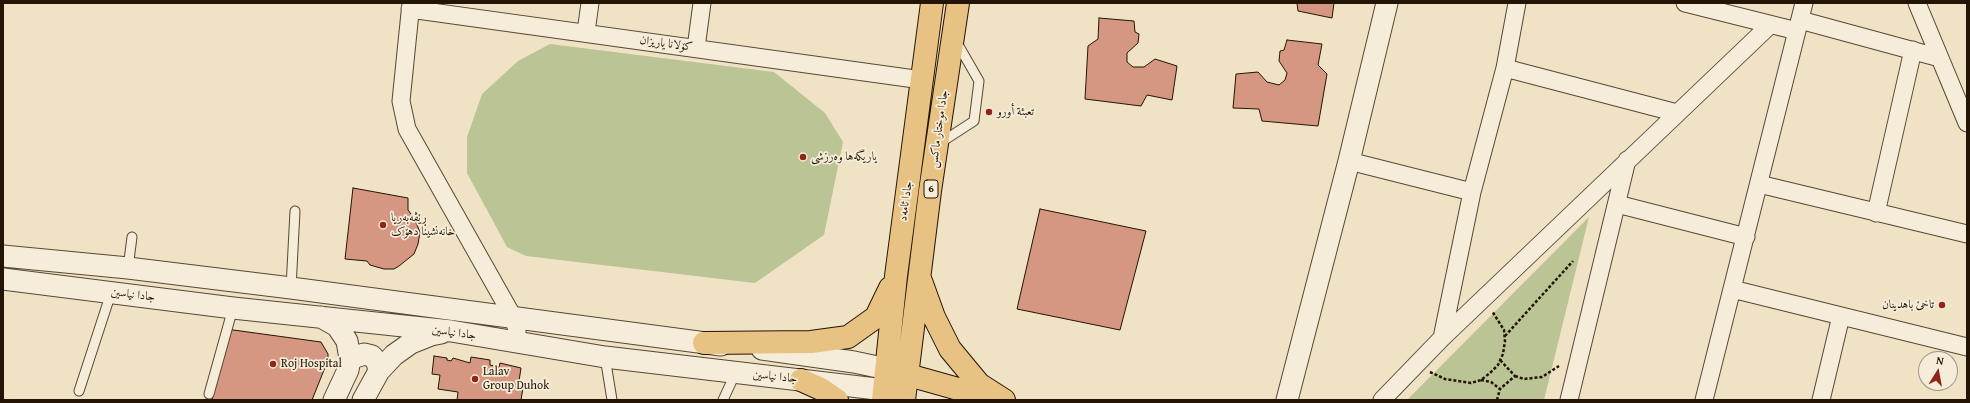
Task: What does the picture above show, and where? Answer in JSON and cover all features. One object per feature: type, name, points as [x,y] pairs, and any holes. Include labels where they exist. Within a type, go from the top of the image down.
[{"type":"main road","name":"جادا ئامەد","points":[[898,390],[896,276],[932,3]]},
{"type":"main road","name":"جادا موختار ماكس","points":[[898,390],[920,276],[937,144],[958,3]]},
{"type":"main road","points":[[704,343],[812,342],[848,337],[876,317],[896,276]]},
{"type":"main road","points":[[920,276],[934,317],[950,349],[979,384],[1004,400]]},
{"type":"main road","points":[[801,380],[821,389],[837,400]]},
{"type":"main road","points":[[898,390],[999,400]]},
{"type":"street","points":[[586,32],[590,3]]},
{"type":"street","points":[[696,48],[702,3]]},
{"type":"street","points":[[1286,400],[1349,161],[1387,3]]},
{"type":"street","points":[[1442,338],[1472,192],[1505,68],[1517,3]]},
{"type":"street","points":[[1685,3],[1770,25],[1798,26],[1913,50],[1940,58]]},
{"type":"street","points":[[1704,400],[1804,3]]},
{"type":"street","points":[[1917,3],[1967,123]]},
{"type":"street","points":[[408,5],[401,101],[407,129],[513,317],[517,330],[517,342]]},
{"type":"street","name":"کۆلانا یاریزان","points":[[408,5],[922,80]]},
{"type":"street","points":[[1382,400],[1442,338],[1770,25]]},
{"type":"street","points":[[1876,213],[1913,50]]},
{"type":"street","points":[[1505,68],[1677,113]]},
{"type":"street","points":[[1569,400],[1627,160]]},
{"type":"street","points":[[1349,161],[1472,192]]},
{"type":"street","points":[[1759,184],[1967,234]]},
{"type":"street","points":[[1617,204],[1746,237]]},
{"type":"street","name":"جادا نیاسین","points":[[3,256],[128,268],[291,288],[854,362],[898,390]]},
{"type":"street","name":"جادا نیاسین","points":[[3,279],[233,308],[451,332],[605,357],[898,390]]},
{"type":"street","points":[[1732,289],[1967,347]]},
{"type":"street","points":[[1821,400],[1841,316]]},
{"type":"street","points":[[321,317],[337,326],[348,341],[350,359],[348,370],[334,400]]},
{"type":"street","points":[[363,400],[379,371],[394,355],[411,343],[431,335],[451,332]]},
{"type":"street","points":[[350,359],[364,354],[372,356],[377,362],[379,371]]},
{"type":"lane","points":[[937,144],[974,121],[980,81],[953,35]]},
{"type":"lane","points":[[291,288],[295,211]]},
{"type":"lane","points":[[128,268],[132,237]]},
{"type":"lane","points":[[79,391],[111,293]]},
{"type":"lane","points":[[209,394],[233,308]]},
{"type":"lane","points":[[605,357],[612,400]]},
{"type":"lane","points":[[723,400],[736,372]]},
{"type":"path","points":[[1505,337],[1573,261]]},
{"type":"path","points":[[1416,364],[1437,375],[1458,382],[1471,383],[1481,380],[1490,373],[1503,354],[1505,337],[1504,330],[1499,320],[1491,310],[1478,304]]},
{"type":"path","points":[[1500,360],[1515,376],[1533,379],[1542,377],[1559,366]]},
{"type":"path","points":[[1497,400],[1500,389],[1515,376]]},
{"type":"path","points":[[1481,380],[1491,382],[1500,389]]},
{"type":"green space","points":[[550,44],[774,72],[825,113],[843,142],[824,235],[755,283],[526,256],[507,247],[467,173],[467,137],[482,94],[518,61]]},
{"type":"green space","points":[[1589,217],[1544,400],[1407,400]]},
{"type":"building","points":[[1297,3],[1334,3],[1332,18],[1298,11]]},
{"type":"building","points":[[1099,18],[1134,21],[1135,32],[1139,34],[1138,43],[1127,53],[1127,62],[1133,67],[1144,67],[1155,59],[1177,66],[1172,100],[1147,95],[1141,106],[1085,99],[1088,46],[1098,39]]},
{"type":"building","points":[[1287,40],[1322,44],[1318,65],[1327,74],[1318,126],[1262,121],[1259,109],[1233,108],[1236,74],[1258,72],[1267,82],[1279,85],[1285,80],[1287,73],[1279,61],[1280,51],[1284,50]]},
{"type":"building","name":"ڕێڤه‌به‌ریا خانەنشينا دهۆک","points":[[353,188],[408,198],[408,210],[414,218],[420,232],[418,244],[414,254],[394,269],[384,269],[370,265],[367,261],[345,259]]},
{"type":"building","points":[[1040,209],[1146,231],[1120,330],[1017,309]]},
{"type":"building","name":"Roj Hospital","points":[[226,329],[321,342],[328,354],[328,360],[312,400],[212,400]]},
{"type":"building","points":[[434,356],[447,358],[447,360],[451,361],[453,358],[470,363],[471,357],[490,360],[490,365],[499,367],[500,363],[521,368],[519,381],[524,382],[521,400],[457,400],[458,392],[438,389],[440,375],[432,374]]},
{"type":"place","name":"تعبئة أورو","points":[[989,112]]},
{"type":"place","name":"ياريگەها وەرزشی","points":[[803,157]]},
{"type":"place","name":"ڕێڤه‌به‌ریا خانەنشينا دهۆک","points":[[383,225]]},
{"type":"place","name":"تاخێ باهدینان","points":[[1942,305]]},
{"type":"place","name":"Roj Hospital","points":[[273,364]]},
{"type":"place","name":"Lalav Group Duhok","points":[[475,379]]}]
